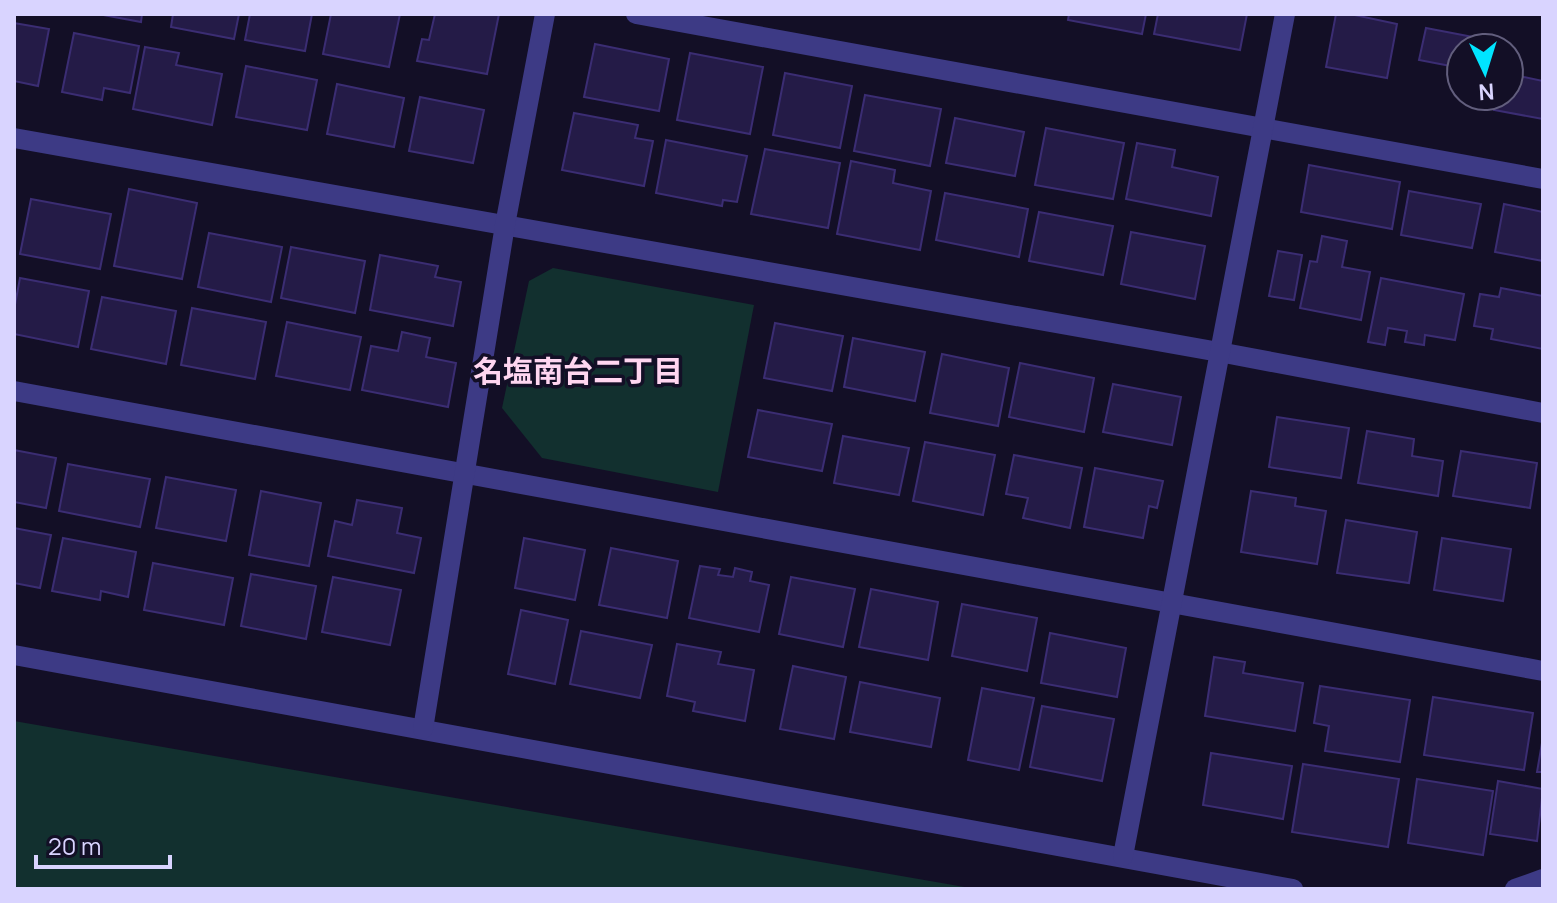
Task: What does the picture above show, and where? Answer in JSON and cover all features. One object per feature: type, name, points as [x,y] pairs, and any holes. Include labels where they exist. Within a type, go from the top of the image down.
[{"type":"street","points":[[423,729],[505,225],[545,14]]},
{"type":"street","points":[[636,14],[1543,179]]},
{"type":"street","points":[[1123,856],[1285,14]]},
{"type":"street","points":[[14,138],[1219,352],[1543,413]]},
{"type":"street","points":[[14,391],[1543,671]]},
{"type":"street","points":[[14,655],[1293,889]]},
{"type":"street","points":[[1515,889],[1543,879]]},
{"type":"green space","points":[[553,268],[754,305],[718,492],[542,458],[502,408],[529,281]]},
{"type":"green space","points":[[14,721],[976,889],[14,889]]},
{"type":"building","points":[[98,14],[142,14],[141,22]]},
{"type":"building","points":[[173,14],[239,14],[234,39],[171,27]]},
{"type":"building","points":[[250,14],[312,14],[305,51],[245,40]]},
{"type":"building","points":[[331,14],[400,14],[389,67],[323,54]]},
{"type":"building","points":[[435,14],[499,14],[487,74],[417,61],[422,39],[429,40]]},
{"type":"building","points":[[1069,14],[1146,14],[1142,34],[1068,20]]},
{"type":"building","points":[[1158,14],[1247,14],[1240,50],[1154,34]]},
{"type":"building","points":[[1336,14],[1397,24],[1387,78],[1326,67]]},
{"type":"building","points":[[14,23],[49,29],[38,86],[14,81]]},
{"type":"building","points":[[1426,28],[1447,32],[1445,65],[1419,60]]},
{"type":"building","points":[[74,33],[139,46],[130,93],[104,88],[102,100],[62,92]]},
{"type":"building","points":[[595,44],[669,59],[659,111],[584,97]]},
{"type":"building","points":[[145,47],[179,53],[176,65],[222,74],[212,125],[133,109]]},
{"type":"building","points":[[690,53],[763,67],[750,134],[677,120]]},
{"type":"building","points":[[246,66],[317,80],[307,130],[236,117]]},
{"type":"building","points":[[785,73],[852,86],[840,148],[773,135]]},
{"type":"building","points":[[1525,77],[1543,81],[1543,119],[1505,112],[1525,112]]},
{"type":"building","points":[[337,84],[404,98],[394,147],[327,134]]},
{"type":"building","points":[[865,95],[941,109],[930,166],[854,151]]},
{"type":"building","points":[[420,97],[484,110],[473,163],[409,151]]},
{"type":"building","points":[[574,113],[638,125],[635,138],[653,141],[644,186],[562,170]]},
{"type":"building","points":[[955,118],[1024,132],[1015,176],[946,163]]},
{"type":"building","points":[[1046,128],[1124,143],[1113,199],[1035,185]]},
{"type":"building","points":[[666,140],[747,156],[737,202],[723,200],[722,206],[656,193]]},
{"type":"building","points":[[1137,143],[1175,150],[1172,167],[1218,177],[1211,216],[1126,199]]},
{"type":"building","points":[[765,149],[840,163],[828,228],[751,214]]},
{"type":"building","points":[[851,161],[895,170],[893,183],[931,191],[920,250],[837,234]]},
{"type":"building","points":[[1309,165],[1400,182],[1392,229],[1301,212]]},
{"type":"building","points":[[129,189],[197,203],[182,279],[114,266]]},
{"type":"building","points":[[1409,191],[1481,204],[1472,248],[1401,235]]},
{"type":"building","points":[[945,193],[1028,209],[1019,257],[936,240]]},
{"type":"building","points":[[31,199],[111,214],[100,269],[20,254]]},
{"type":"building","points":[[1504,204],[1543,212],[1543,261],[1495,252]]},
{"type":"building","points":[[1039,212],[1113,226],[1103,275],[1029,261]]},
{"type":"building","points":[[1131,232],[1205,246],[1195,299],[1121,284]]},
{"type":"building","points":[[209,233],[282,247],[271,302],[198,287]]},
{"type":"building","points":[[1322,236],[1347,241],[1342,267],[1370,272],[1361,320],[1300,308],[1310,261],[1317,262]]},
{"type":"building","points":[[291,247],[365,261],[355,313],[281,298]]},
{"type":"building","points":[[1278,251],[1302,255],[1294,300],[1269,296]]},
{"type":"building","points":[[380,255],[438,266],[435,277],[461,282],[453,326],[370,310]]},
{"type":"building","points":[[20,278],[89,291],[78,347],[14,334],[14,310]]},
{"type":"building","points":[[1381,278],[1464,294],[1455,340],[1425,335],[1424,345],[1405,342],[1407,331],[1388,328],[1385,345],[1368,342]]},
{"type":"building","points":[[1501,288],[1543,296],[1543,349],[1491,339],[1493,329],[1474,326],[1480,294],[1499,297]]},
{"type":"building","points":[[102,297],[176,311],[166,364],[91,349]]},
{"type":"building","points":[[192,308],[266,322],[255,379],[181,365]]},
{"type":"building","points":[[287,322],[361,337],[350,390],[276,376]]},
{"type":"building","points":[[775,323],[843,336],[832,391],[764,378]]},
{"type":"building","points":[[402,332],[430,338],[426,357],[456,363],[448,407],[362,390],[371,346],[398,351]]},
{"type":"building","points":[[853,338],[925,352],[915,401],[844,387]]},
{"type":"building","points":[[942,354],[1009,368],[998,426],[930,413]]},
{"type":"building","points":[[1020,363],[1094,378],[1084,432],[1009,417]]},
{"type":"building","points":[[1113,384],[1181,397],[1172,445],[1103,432]]},
{"type":"building","points":[[758,410],[832,424],[822,471],[748,457]]},
{"type":"building","points":[[1277,417],[1349,428],[1341,478],[1269,467]]},
{"type":"building","points":[[1367,431],[1414,439],[1412,456],[1443,461],[1438,496],[1358,483]]},
{"type":"building","points":[[843,436],[909,448],[899,495],[834,483]]},
{"type":"building","points":[[925,442],[995,455],[983,515],[913,501]]},
{"type":"building","points":[[14,450],[56,458],[46,508],[14,502]]},
{"type":"building","points":[[1461,451],[1537,463],[1530,508],[1453,496]]},
{"type":"building","points":[[1014,455],[1082,468],[1070,528],[1023,518],[1028,498],[1006,494]]},
{"type":"building","points":[[68,464],[150,479],[140,527],[59,511]]},
{"type":"building","points":[[1095,468],[1163,481],[1157,508],[1149,506],[1143,538],[1084,527]]},
{"type":"building","points":[[166,477],[236,490],[226,541],[156,528]]},
{"type":"building","points":[[261,491],[321,503],[309,566],[249,555]]},
{"type":"building","points":[[1251,491],[1296,498],[1295,506],[1326,511],[1317,564],[1241,552]]},
{"type":"building","points":[[357,500],[402,508],[397,533],[421,538],[414,573],[328,556],[335,521],[352,525]]},
{"type":"building","points":[[1346,520],[1417,532],[1409,583],[1337,573]]},
{"type":"building","points":[[14,528],[51,535],[40,588],[14,583]]},
{"type":"building","points":[[63,538],[136,552],[128,597],[101,591],[100,600],[52,591]]},
{"type":"building","points":[[524,538],[585,550],[575,600],[515,588]]},
{"type":"building","points":[[1442,538],[1511,549],[1503,601],[1434,590]]},
{"type":"building","points":[[611,548],[678,561],[667,618],[599,605]]},
{"type":"building","points":[[153,563],[233,578],[224,625],[144,610]]},
{"type":"building","points":[[700,566],[720,569],[718,575],[733,577],[735,568],[752,572],[750,581],[769,585],[759,632],[689,618]]},
{"type":"building","points":[[251,574],[316,586],[306,639],[241,626]]},
{"type":"building","points":[[333,577],[401,590],[390,645],[322,632]]},
{"type":"building","points":[[791,577],[855,589],[843,647],[779,634]]},
{"type":"building","points":[[871,589],[938,602],[928,660],[859,647]]},
{"type":"building","points":[[962,604],[1037,618],[1027,671],[952,656]]},
{"type":"building","points":[[521,610],[568,620],[555,684],[508,674]]},
{"type":"building","points":[[581,631],[652,645],[640,698],[570,684]]},
{"type":"building","points":[[1050,633],[1126,648],[1117,697],[1041,683]]},
{"type":"building","points":[[677,644],[721,652],[718,664],[754,670],[745,721],[693,711],[695,702],[667,696]]},
{"type":"building","points":[[1214,657],[1245,662],[1243,673],[1303,683],[1295,731],[1205,716]]},
{"type":"building","points":[[793,666],[846,677],[834,739],[780,729]]},
{"type":"building","points":[[860,682],[940,698],[931,747],[850,732]]},
{"type":"building","points":[[1320,686],[1410,700],[1400,762],[1325,751],[1329,726],[1314,723]]},
{"type":"building","points":[[982,688],[1034,698],[1019,770],[968,760]]},
{"type":"building","points":[[1433,697],[1533,713],[1524,770],[1424,755]]},
{"type":"building","points":[[1042,706],[1114,719],[1102,781],[1030,767]]},
{"type":"building","points":[[1543,737],[1543,772],[1537,772]]},
{"type":"building","points":[[1211,753],[1292,766],[1283,819],[1203,805]]},
{"type":"building","points":[[1303,764],[1399,779],[1388,847],[1292,832]]},
{"type":"building","points":[[1417,779],[1493,791],[1483,855],[1408,843]]},
{"type":"building","points":[[1498,781],[1543,789],[1537,841],[1490,834]]},
{"type":"district","name":"名塩南台二丁目","points":[[578,372]]}]
